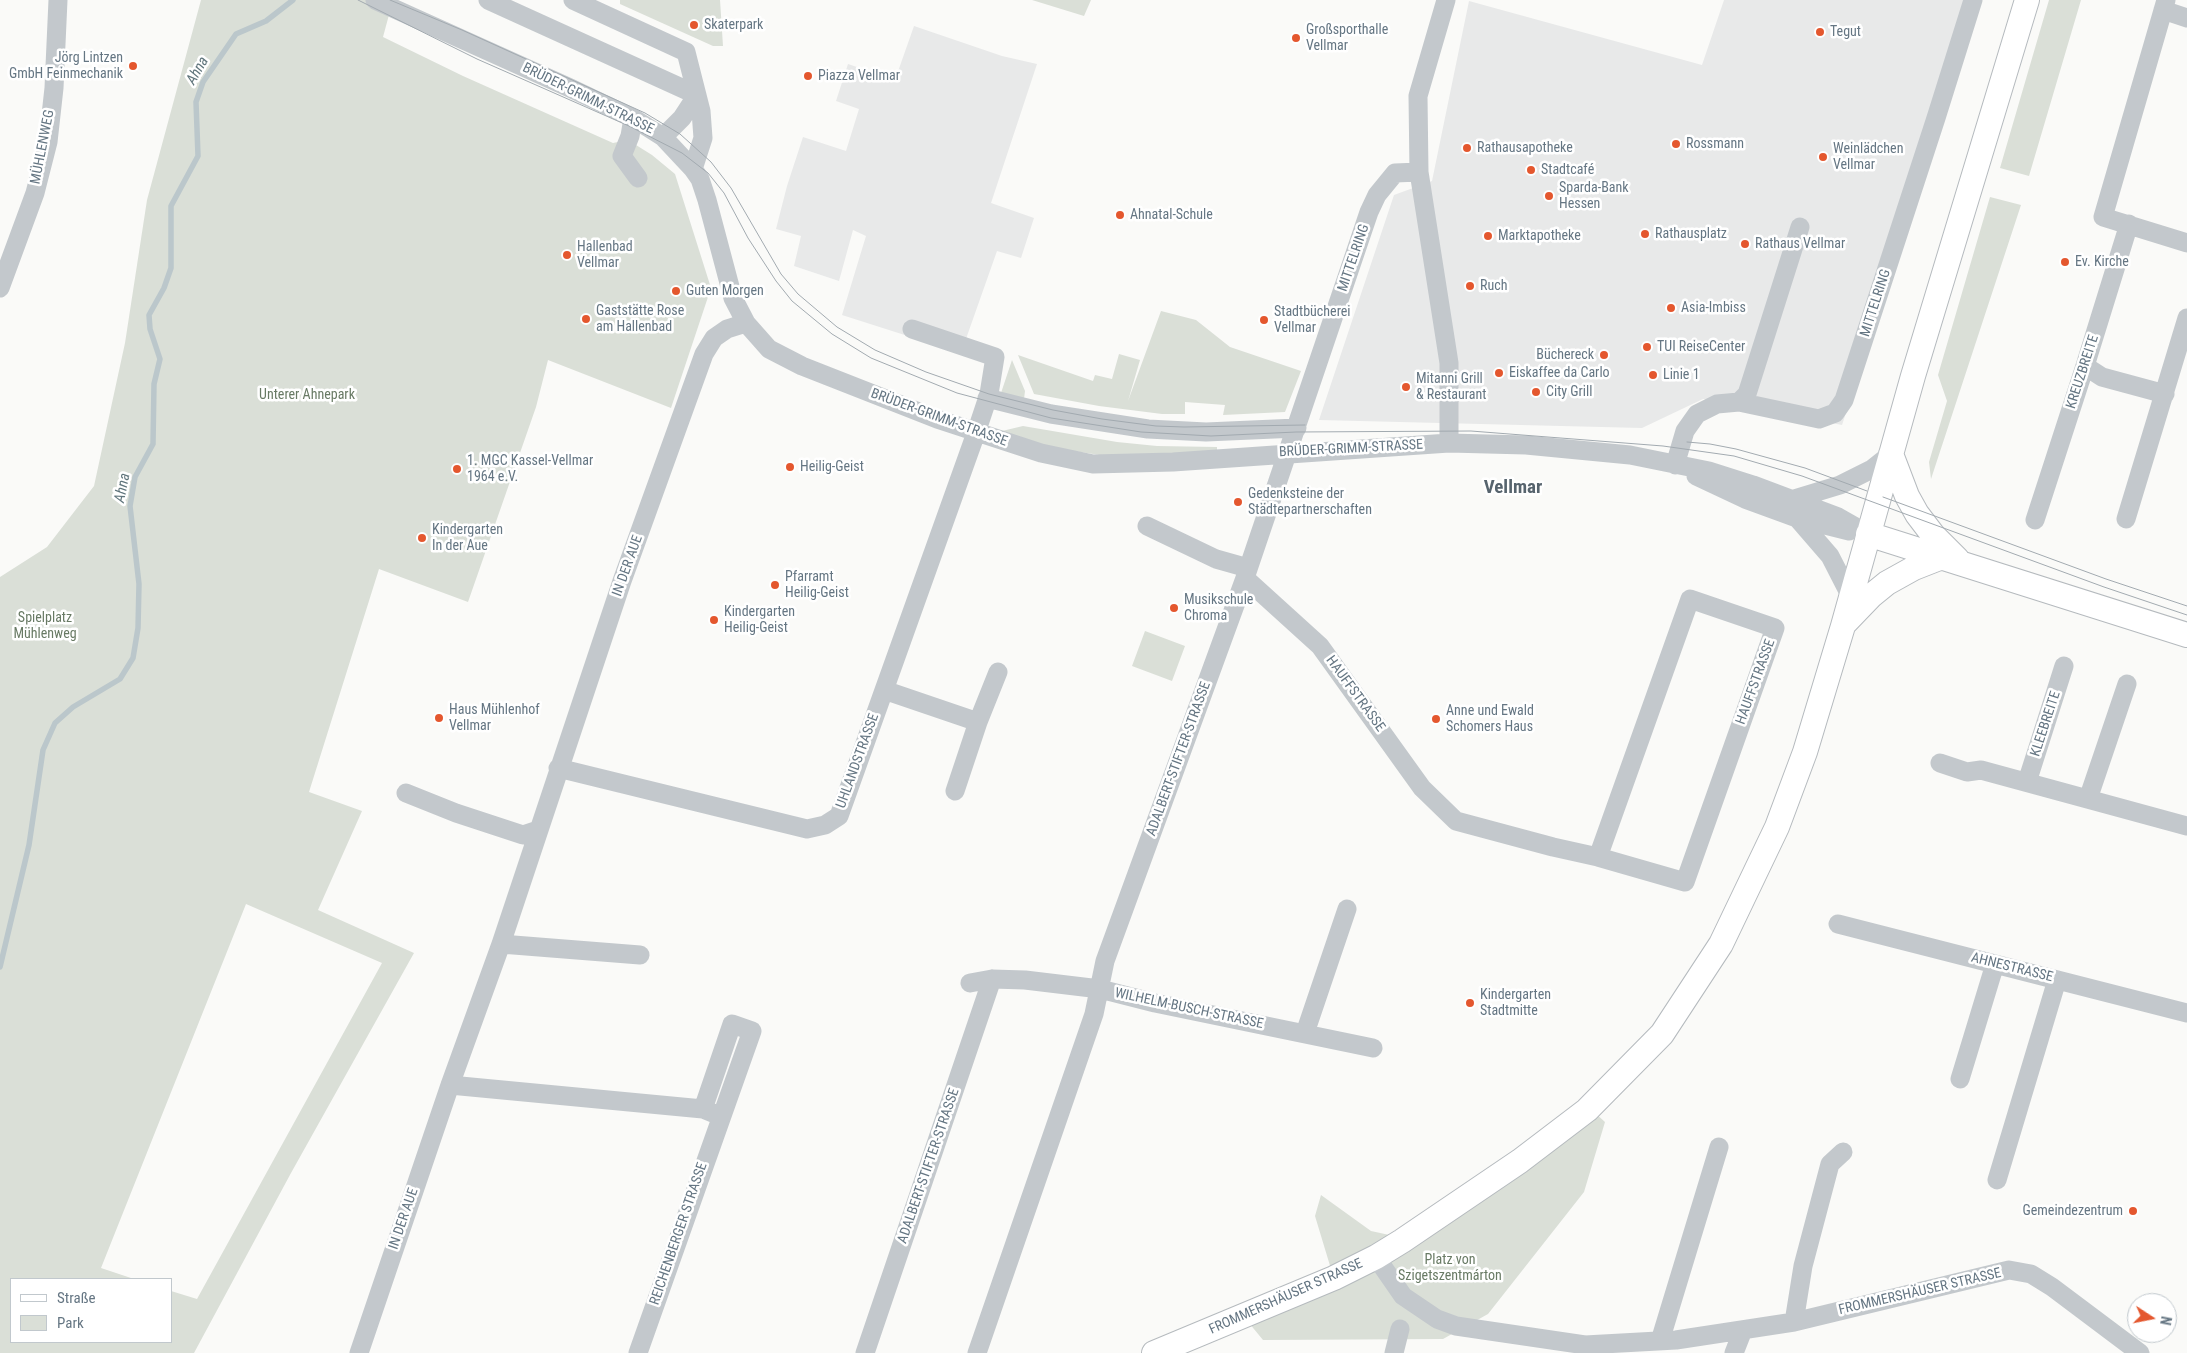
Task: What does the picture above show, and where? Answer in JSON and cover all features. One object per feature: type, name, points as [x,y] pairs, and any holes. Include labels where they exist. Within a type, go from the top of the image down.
[{"type":"main road","points":[[1376,1257],[1513,1166],[1587,1110],[1662,1034],[1721,944],[1777,827],[1804,752],[1843,626],[1913,376],[2027,0]]},
{"type":"main road","points":[[1892,454],[1907,496],[1917,514],[1952,560]]},
{"type":"main road","points":[[1868,534],[2187,635]]},
{"type":"main road","points":[[1843,626],[1861,606],[1887,583],[1914,568],[1952,560]]},
{"type":"main road","name":"FROMMERSHÄUSER STRASSE","points":[[1154,1353],[1237,1320],[1334,1278],[1376,1257]]},
{"type":"street","name":"MÜHLENWEG","points":[[0,288],[35,193],[48,142],[54,88],[58,0]]},
{"type":"street","points":[[488,0],[697,95]]},
{"type":"street","points":[[573,0],[686,52],[701,111],[703,138],[694,169]]},
{"type":"street","points":[[1446,0],[1418,96],[1419,172],[1449,364],[1449,443]]},
{"type":"street","name":"MITTELRING","points":[[1675,465],[1685,430],[1696,414],[1718,404],[1740,402],[1819,419],[1835,413],[1844,400],[1973,0]]},
{"type":"street","name":"BRÜDER-GRIMM-STRASSE","points":[[386,2],[633,118],[663,137],[694,169],[707,200],[734,298],[746,323],[769,349],[802,366],[937,419],[1041,453],[1093,464],[1173,462],[1289,452],[1449,443],[1526,444],[1630,455],[1709,471],[1794,499],[1838,517],[1868,534]]},
{"type":"street","points":[[2187,18],[2165,5],[2103,217],[2187,243]]},
{"type":"street","points":[[663,137],[682,118],[697,95]]},
{"type":"street","points":[[633,118],[630,136],[622,156],[638,178]]},
{"type":"street","name":"MITTELRING","points":[[1297,428],[1316,366],[1370,212],[1378,195],[1395,173],[1419,172]]},
{"type":"street","name":"KREUZBREITE","points":[[2035,520],[2086,366],[2129,224]]},
{"type":"street","points":[[1740,402],[1747,394],[1800,227]]},
{"type":"street","points":[[2126,519],[2187,318]]},
{"type":"street","name":"IN DER AUE","points":[[359,1353],[500,944],[622,581],[704,354],[714,338],[727,329],[746,323]]},
{"type":"street","name":"UHLANDSTRASSE","points":[[558,768],[807,829],[825,825],[839,816],[976,432],[987,398],[995,357],[912,329]]},
{"type":"street","points":[[2086,366],[2102,377],[2164,394]]},
{"type":"street","points":[[987,398],[1051,414],[1148,429],[1206,432],[1297,428]]},
{"type":"street","name":"ADALBERT-STIFTER-STRASSE","points":[[1100,989],[1105,961],[1297,428]]},
{"type":"street","points":[[1794,499],[1840,486],[1872,469],[1892,454]]},
{"type":"street","name":"BRÜDER-GRIMM-STRASSE","points":[[1675,465],[1745,499],[1797,518],[1868,534]]},
{"type":"street","points":[[1797,518],[1830,556],[1851,597]]},
{"type":"street","points":[[1147,526],[1246,573]]},
{"type":"street","name":"HAUFFSTRASSE","points":[[1246,573],[1320,646],[1422,788],[1456,821],[1553,848],[1598,857],[1685,882],[1775,628],[1690,599],[1598,857]]},
{"type":"street","name":"KLEEBREITE","points":[[2027,782],[2064,666]]},
{"type":"street","points":[[955,790],[978,722],[998,672]]},
{"type":"street","points":[[2088,799],[2127,684]]},
{"type":"street","points":[[884,690],[978,722]]},
{"type":"street","points":[[1940,763],[1967,772],[1981,770],[2187,826]]},
{"type":"street","points":[[406,793],[456,813],[523,835],[538,830]]},
{"type":"street","points":[[1305,1033],[1347,909]]},
{"type":"street","name":"AHNESTRASSE","points":[[1838,924],[2187,1013]]},
{"type":"street","points":[[500,944],[640,955]]},
{"type":"street","points":[[1960,1079],[1995,964]]},
{"type":"street","points":[[970,983],[992,979],[1025,980],[1100,989]]},
{"type":"street","name":"ADALBERT-STIFTER-STRASSE","points":[[865,1353],[992,979]]},
{"type":"street","points":[[1997,1180],[2057,980]]},
{"type":"street","name":"WILHELM-BUSCH-STRASSE","points":[[977,1353],[1092,1020],[1100,989],[1155,1003],[1373,1048]]},
{"type":"street","name":"REICHENBERGER STRASSE","points":[[638,1353],[720,1116],[752,1031],[732,1024],[703,1109]]},
{"type":"street","points":[[450,1085],[703,1109],[720,1116]]},
{"type":"street","points":[[1669,1345],[1719,1147]]},
{"type":"street","points":[[1794,1322],[1803,1266],[1830,1164],[1843,1152]]},
{"type":"street","name":"FROMMERSHÄUSER STRASSE","points":[[1376,1257],[1403,1296],[1437,1319],[1456,1326],[1585,1345],[1669,1345],[1794,1322],[2009,1270],[2031,1274],[2052,1287],[2140,1353]]},
{"type":"street","points":[[1394,1353],[1400,1329]]},
{"type":"street","points":[[1734,1353],[1743,1330]]},
{"type":"shaded area","points":[[1724,0],[1982,0],[1842,425],[1703,399],[1642,428],[1319,420],[1394,195],[1432,181],[1469,1],[1702,65]]},
{"type":"shaded area","points":[[914,26],[1002,56],[1037,64],[991,203],[1034,218],[1021,258],[997,251],[961,353],[842,315],[866,236],[853,230],[839,281],[794,266],[801,236],[776,229],[787,186],[803,137],[846,151],[859,109],[836,101],[848,64],[895,80]]},
{"type":"green space","name":"Unterer Ahnepark","points":[[201,0],[393,0],[383,37],[463,76],[613,143],[628,140],[652,155],[675,174],[711,288],[671,408],[548,360],[536,407],[468,602],[379,569],[309,792],[362,811],[318,910],[414,953],[291,1173],[194,1353],[0,1353],[0,577],[47,547],[94,486],[125,343],[147,200]],"holes":[[[246,904],[382,963],[197,1299],[172,1291],[172,1343],[10,1343],[10,1278],[131,1278],[101,1268]]]},
{"type":"green space","name":"Skaterpark","points":[[620,0],[720,0],[723,46],[713,46],[620,4]]},
{"type":"green space","points":[[1032,0],[1091,0],[1084,16]]},
{"type":"green space","points":[[2049,0],[2081,0],[2029,176],[2000,168]]},
{"type":"green space","points":[[1990,197],[2021,205],[1931,479],[1929,462],[1947,401],[1938,375]]},
{"type":"green space","points":[[1161,311],[1196,320],[1230,347],[1301,371],[1285,412],[1223,415],[1225,405],[1185,402],[1185,414],[1162,414],[1099,406],[1034,394],[1018,355],[1093,381],[1095,375],[1112,379],[1119,354],[1140,360],[1128,401]]},
{"type":"green space","points":[[1012,360],[1025,391],[1024,399],[1001,393]]},
{"type":"green space","points":[[1023,426],[1117,442],[1157,446],[1217,447],[1217,450],[1159,455],[1106,456],[1048,447],[1002,431]]},
{"type":"green space","points":[[1145,631],[1185,646],[1172,681],[1132,666]]},
{"type":"green space","name":"Platz von Szigetszentmárton","points":[[1583,1102],[1605,1122],[1584,1192],[1488,1314],[1443,1339],[1263,1340],[1240,1312],[1331,1269],[1315,1216],[1321,1195],[1371,1231],[1394,1236]]},
{"type":"waterway","name":"Ahna","points":[[0,967],[29,845],[43,750],[55,723],[73,707],[120,679],[133,658],[138,628],[139,584],[130,506],[135,477],[153,444],[154,384],[160,359],[150,329],[149,315],[164,288],[171,268],[171,206],[198,156],[196,102],[203,82],[236,34],[266,21],[293,0]]},
{"type":"tram line","points":[[358,0],[477,59],[629,126],[682,153],[708,173],[724,193],[748,238],[776,281],[792,301],[832,334],[871,358],[957,393],[1051,418],[1141,432],[1211,436],[1296,432],[1471,431],[1663,446],[1734,456],[1802,476],[2104,587],[2187,615]]},
{"type":"tram line","points":[[390,0],[462,30],[645,113],[680,134],[711,162],[731,188],[781,274],[798,294],[837,327],[875,350],[926,372],[989,394],[1053,410],[1102,419],[1156,426],[1184,427],[1305,425]]},
{"type":"tram line","points":[[1687,442],[1736,449],[1805,468],[1867,491]]},
{"type":"tram line","points":[[1883,497],[2106,579],[2187,606]]},
{"type":"place","name":"Skaterpark","points":[[694,25]]},
{"type":"place","name":"Tegut","points":[[1820,32]]},
{"type":"place","name":"Großsporthalle Vellmar","points":[[1296,38]]},
{"type":"place","name":"Jörg Lintzen GmbH Feinmechanik","points":[[133,66]]},
{"type":"place","name":"Piazza Vellmar","points":[[808,76]]},
{"type":"place","name":"Rossmann","points":[[1676,144]]},
{"type":"place","name":"Rathausapotheke","points":[[1467,148]]},
{"type":"place","name":"Weinlädchen Vellmar","points":[[1823,157]]},
{"type":"place","name":"Stadtcafé","points":[[1531,170]]},
{"type":"place","name":"Sparda-Bank Hessen","points":[[1549,196]]},
{"type":"place","name":"Ahnatal-Schule","points":[[1120,215]]},
{"type":"place","name":"Rathausplatz","points":[[1645,234]]},
{"type":"place","name":"Marktapotheke","points":[[1488,236]]},
{"type":"place","name":"Rathaus Vellmar","points":[[1745,244]]},
{"type":"place","name":"Hallenbad Vellmar","points":[[567,255]]},
{"type":"place","name":"Ev. Kirche","points":[[2065,262]]},
{"type":"place","name":"Ruch","points":[[1470,286]]},
{"type":"place","name":"Guten Morgen","points":[[676,291]]},
{"type":"place","name":"Asia-Imbiss","points":[[1671,308]]},
{"type":"place","name":"Gaststätte Rose am Hallenbad","points":[[586,319]]},
{"type":"place","name":"Stadtbücherei Vellmar","points":[[1264,320]]},
{"type":"place","name":"TUI ReiseCenter","points":[[1647,347]]},
{"type":"place","name":"Büchereck","points":[[1604,355]]},
{"type":"place","name":"Eiskaffee da Carlo","points":[[1499,373]]},
{"type":"place","name":"Linie 1","points":[[1653,375]]},
{"type":"place","name":"Mitanni Grill & Restaurant","points":[[1406,387]]},
{"type":"place","name":"City Grill","points":[[1536,392]]},
{"type":"place","name":"Heilig-Geist","points":[[790,467]]},
{"type":"place","name":"1. MGC Kassel-Vellmar 1964 e.V.","points":[[457,469]]},
{"type":"place","name":"Gedenksteine der Städtepartnerschaften","points":[[1238,502]]},
{"type":"place","name":"Kindergarten In der Aue","points":[[422,538]]},
{"type":"place","name":"Pfarramt Heilig-Geist","points":[[775,585]]},
{"type":"place","name":"Musikschule Chroma","points":[[1174,608]]},
{"type":"place","name":"Kindergarten Heilig-Geist","points":[[714,620]]},
{"type":"place","name":"Haus Mühlenhof Vellmar","points":[[439,718]]},
{"type":"place","name":"Anne und Ewald Schomers Haus","points":[[1436,719]]},
{"type":"place","name":"Kindergarten Stadtmitte","points":[[1470,1003]]},
{"type":"place","name":"Gemeindezentrum","points":[[2133,1211]]},
{"type":"district","name":"Vellmar","points":[[1513,488]]},
{"type":"park label","name":"Spielplatz Mühlenweg","points":[[45,626]]}]
